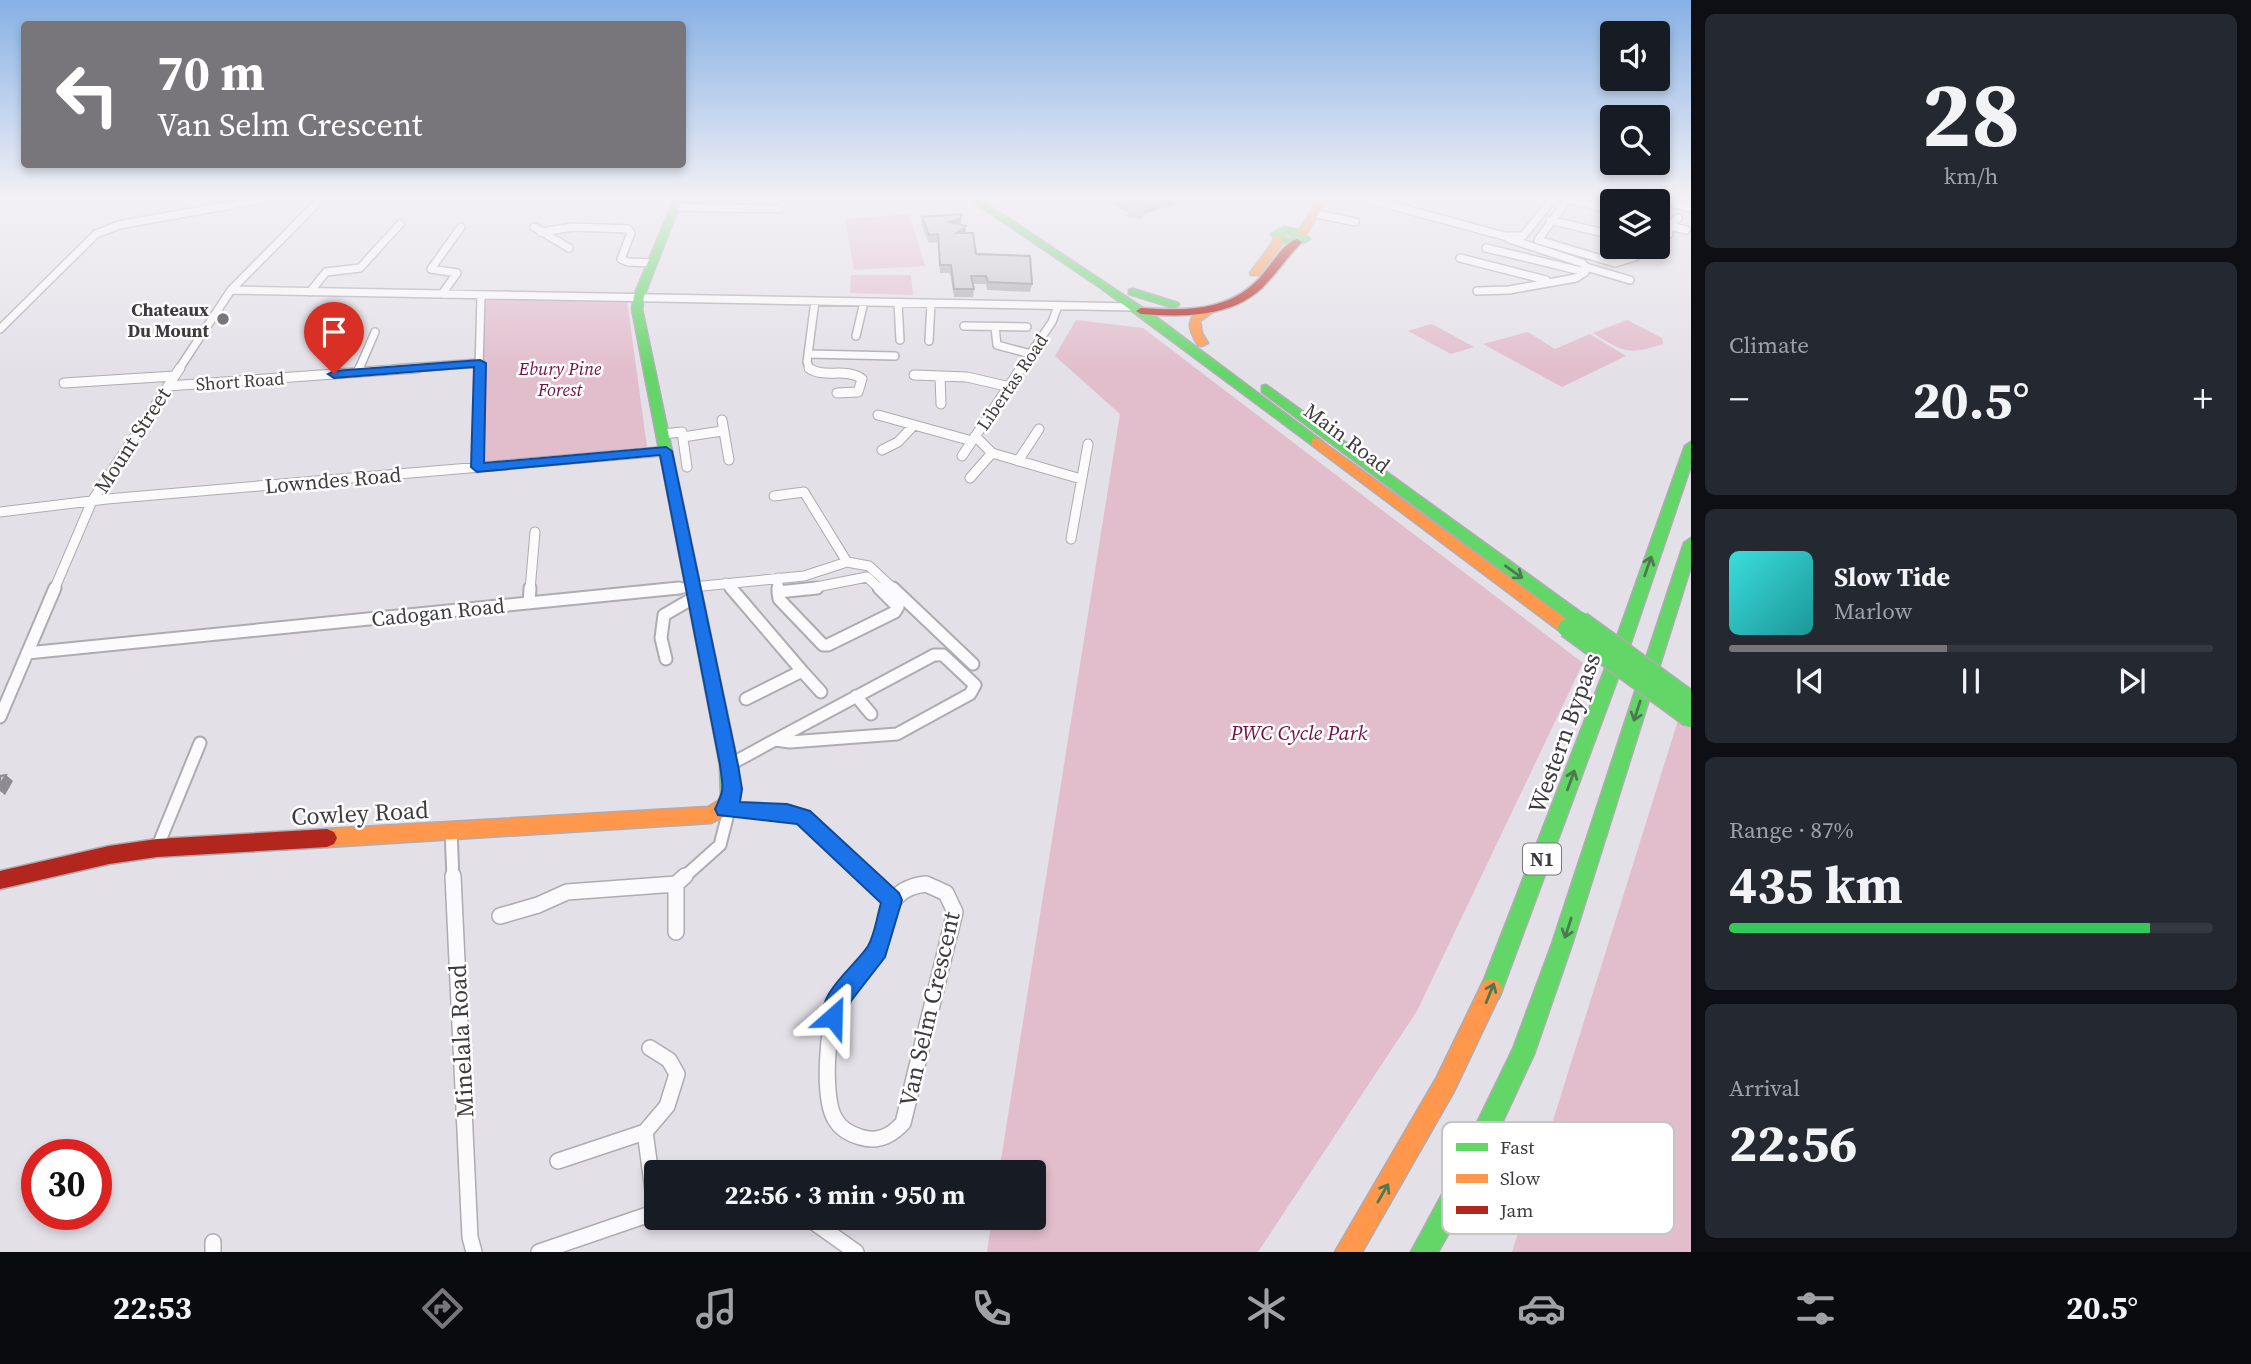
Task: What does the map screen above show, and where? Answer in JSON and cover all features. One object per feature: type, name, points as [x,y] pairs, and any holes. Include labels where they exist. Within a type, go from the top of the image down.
[{"type":"main road","points":[[655,257],[636,309],[729,765],[733,789],[732,800],[727,809]]},
{"type":"main road","name":"Main Road","points":[[1066,257],[1574,624],[1691,701]]},
{"type":"main road","name":"Main Road","points":[[1082,257],[1134,305],[1202,343],[1574,624],[1691,719]]},
{"type":"main road","points":[[1134,305],[1181,306],[1215,300],[1238,290],[1266,257]]},
{"type":"main road","points":[[1202,343],[1194,328],[1196,318],[1207,311],[1234,303],[1255,290],[1280,257]]},
{"type":"main road","points":[[1134,305],[1161,303],[1181,306]]},
{"type":"main road","points":[[1134,305],[1203,309],[1234,303]]},
{"type":"main road","name":"Western Bypass","points":[[1348,1252],[1445,1085],[1483,1011],[1526,904],[1691,446]]},
{"type":"main road","name":"N1","points":[[1491,1122],[1523,1055],[1562,944],[1691,543]]},
{"type":"main road","name":"Cowley Road","points":[[0,880],[109,855],[157,848],[711,815],[727,809]]},
{"type":"main road","name":"N1","points":[[1424,1252],[1442,1221]]},
{"type":"street","points":[[0,329],[72,257]]},
{"type":"street","name":"Mount Street","points":[[0,717],[92,501],[231,289],[263,257]]},
{"type":"street","points":[[310,292],[326,272],[362,266],[370,257]]},
{"type":"street","points":[[439,257],[431,269],[457,274],[442,294]]},
{"type":"street","points":[[622,257],[630,263],[653,263]]},
{"type":"street","points":[[1529,257],[1630,280]]},
{"type":"street","points":[[1564,257],[1579,262],[1586,270]]},
{"type":"street","points":[[1460,258],[1551,282]]},
{"type":"street","points":[[1603,259],[1615,263],[1628,259]]},
{"type":"street","points":[[1477,290],[1509,290],[1580,278],[1586,270]]},
{"type":"street","points":[[231,289],[1058,306],[1134,305]]},
{"type":"street","points":[[477,467],[481,295]]},
{"type":"street","points":[[815,301],[807,362],[811,371],[855,374],[861,377],[861,389],[858,392],[837,393]]},
{"type":"street","points":[[856,336],[864,302]]},
{"type":"street","points":[[898,303],[900,340]]},
{"type":"street","points":[[929,341],[932,303]]},
{"type":"street","name":"Libertas Road","points":[[962,456],[1031,355],[1052,322],[1058,306]]},
{"type":"street","points":[[964,326],[1027,327]]},
{"type":"street","points":[[995,327],[997,345],[1031,355]]},
{"type":"street","points":[[358,372],[374,332]]},
{"type":"street","points":[[809,354],[895,356]]},
{"type":"street","name":"Short Road","points":[[168,386],[480,363]]},
{"type":"street","points":[[64,383],[174,376]]},
{"type":"street","points":[[914,376],[967,377],[1010,387]]},
{"type":"street","points":[[940,376],[942,404]]},
{"type":"street","points":[[878,415],[973,439],[992,453],[1081,480]]},
{"type":"street","points":[[722,420],[729,460]]},
{"type":"street","points":[[882,450],[901,440],[914,425]]},
{"type":"street","points":[[1018,461],[1039,429]]},
{"type":"street","name":"Lowndes Road","points":[[0,512],[92,501],[477,467],[664,443],[680,431],[683,437]]},
{"type":"street","points":[[687,467],[683,437],[722,431]]},
{"type":"street","points":[[1071,539],[1088,444]]},
{"type":"street","points":[[970,478],[992,453]]},
{"type":"street","points":[[774,496],[804,492],[846,562],[872,568],[973,664]]},
{"type":"street","points":[[529,603],[535,532]]},
{"type":"street","name":"Cadogan Road","points":[[27,653],[529,603],[694,592],[726,583],[804,576],[846,562]]},
{"type":"street","points":[[778,578],[778,592],[779,599],[819,643],[825,646],[895,612],[898,607],[867,577],[814,589],[778,592]]},
{"type":"street","points":[[726,583],[821,692]]},
{"type":"street","points":[[666,659],[661,638],[664,615],[694,592]]},
{"type":"street","points":[[729,765],[774,740],[856,696],[937,654],[943,655],[975,685],[970,694],[897,734],[790,742],[774,740]]},
{"type":"street","points":[[746,699],[802,671]]},
{"type":"street","points":[[856,696],[871,714]]},
{"type":"street","points":[[157,848],[200,743]]},
{"type":"street","points":[[500,916],[530,908],[567,892],[676,884],[720,845],[727,809],[787,813],[803,817],[892,900]]},
{"type":"street","name":"Minelala Road","points":[[451,830],[470,1237],[474,1252]]},
{"type":"street","points":[[676,884],[676,932]]},
{"type":"street","name":"Van Selm Crescent","points":[[926,884],[941,889],[952,897],[955,912],[903,1123],[890,1136],[869,1140],[842,1128],[833,1116],[829,1103],[831,1040],[836,1005],[878,950],[892,900],[907,886],[926,884]]},
{"type":"street","points":[[558,1161],[645,1132],[662,1116],[671,1101],[677,1074],[674,1064],[650,1048]]},
{"type":"street","points":[[645,1132],[649,1160]]},
{"type":"street","points":[[539,1252],[644,1216]]},
{"type":"street","points":[[825,1230],[856,1252]]},
{"type":"green space","points":[[852,257],[922,257],[925,266],[854,270]]},
{"type":"green space","points":[[851,275],[911,275],[913,295],[850,293]]},
{"type":"green space","name":"Ebury Pine Forest","points":[[485,300],[627,300],[647,447],[475,464],[484,363]]},
{"type":"green space","name":"PWC Cycle Park","points":[[1076,320],[1143,328],[1583,663],[1417,1011],[1258,1252],[987,1252],[990,1230],[1046,1230],[1046,1160],[1001,1160],[1120,414],[1055,356]]},
{"type":"green space","points":[[1627,320],[1662,338],[1663,344],[1641,350],[1626,350],[1593,333]]},
{"type":"green space","points":[[1431,324],[1474,347],[1451,354],[1408,331]]},
{"type":"green space","points":[[1528,332],[1555,349],[1590,334],[1626,356],[1562,387],[1483,344]]},
{"type":"green space","points":[[1679,717],[1691,727],[1691,1252],[1512,1252],[1518,1234],[1674,1234],[1674,1122],[1553,1122]]},
{"type":"building","points":[[940,257],[1030,257],[1032,284],[988,282],[986,276],[971,276],[974,289],[954,289],[951,265],[940,265]]},
{"type":"traffic: fast","points":[[655,257],[639,296],[637,309],[729,765],[730,798]]},
{"type":"traffic: fast","points":[[1063,257],[1317,442]]},
{"type":"traffic: fast","points":[[1133,292],[1174,305]]},
{"type":"traffic: fast","points":[[1266,389],[1581,621]]},
{"type":"traffic: fast","points":[[1491,990],[1621,648],[1691,446]]},
{"type":"traffic: fast","points":[[1490,1122],[1523,1054],[1562,944],[1691,543]]},
{"type":"traffic: fast","points":[[1581,621],[1691,701]]},
{"type":"traffic: fast","points":[[1567,628],[1690,718]]},
{"type":"traffic: fast","points":[[1424,1252],[1442,1220]]},
{"type":"traffic: slow","points":[[1255,273],[1267,257]]},
{"type":"traffic: slow","points":[[1202,343],[1196,333],[1195,321],[1200,314],[1212,309]]},
{"type":"traffic: slow","points":[[1317,442],[1567,628]]},
{"type":"traffic: slow","points":[[327,838],[711,815],[725,807],[730,798]]},
{"type":"traffic: slow","points":[[1348,1252],[1445,1085],[1491,990]]},
{"type":"traffic: jam","points":[[1141,311],[1202,311],[1232,303],[1257,287],[1282,257]]},
{"type":"traffic: jam","points":[[0,880],[109,855],[157,848],[327,838]]},
{"type":"place","name":"Chateaux Du Mount","points":[[223,319]]},
{"type":"route","points":[[334,374],[480,363],[477,467],[666,451],[733,789],[732,800],[725,809],[787,813],[803,817],[892,900],[878,950],[843,993],[833,1017]]}]
